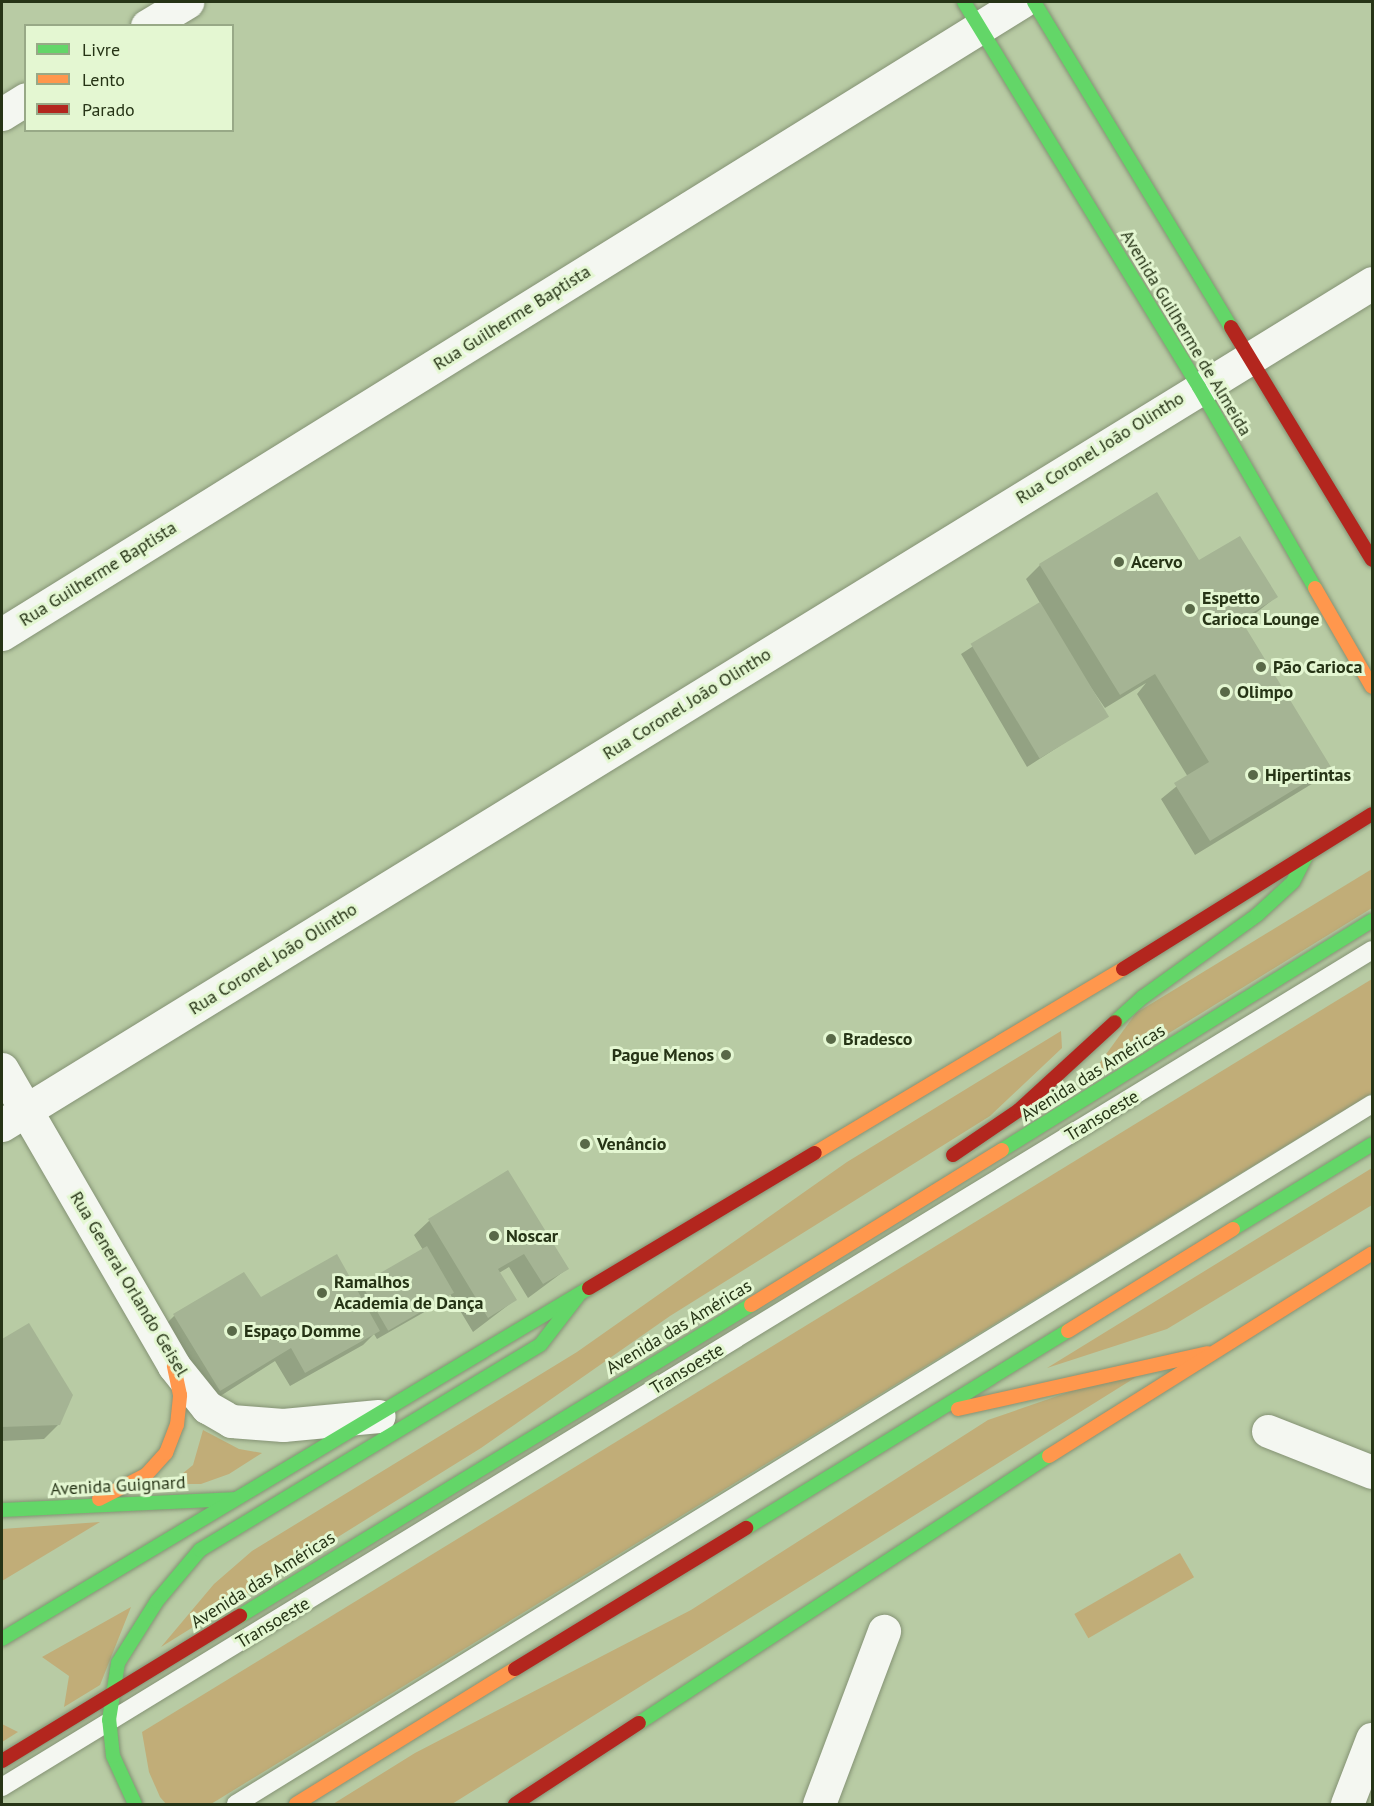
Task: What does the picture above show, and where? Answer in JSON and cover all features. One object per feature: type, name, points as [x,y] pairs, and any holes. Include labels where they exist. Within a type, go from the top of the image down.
[{"type":"main road","points":[[1034,2],[1372,560]]},
{"type":"main road","name":"Avenida Guilherme de Almeida","points":[[972,15],[1199,387],[1372,687]]},
{"type":"main road","points":[[2,1639],[235,1499],[379,1416],[1372,814]]},
{"type":"main road","points":[[937,1166],[1019,1110],[1143,997],[1257,915],[1293,882],[1306,856]]},
{"type":"main road","name":"Avenida das Américas","points":[[2,1761],[830,1257],[1372,921]]},
{"type":"main road","points":[[296,1804],[1372,1144]]},
{"type":"main road","points":[[830,1257],[844,1230]]},
{"type":"main road","points":[[515,1804],[1208,1353],[1372,1253]]},
{"type":"main road","points":[[135,1804],[113,1756],[109,1720],[118,1663],[156,1601],[200,1550],[542,1344],[578,1296]]},
{"type":"main road","points":[[933,1415],[1208,1353]]},
{"type":"main road","points":[[86,1504],[120,1491],[146,1475],[166,1453],[177,1425],[180,1395],[174,1366]]},
{"type":"main road","name":"Avenida Guignard","points":[[2,1510],[86,1504],[235,1499]]},
{"type":"street","points":[[150,24],[187,2]]},
{"type":"street","name":"Rua Guilherme Baptista","points":[[2,634],[972,15],[1021,2]]},
{"type":"street","points":[[2,114],[24,100]]},
{"type":"street","name":"Rua Coronel João Olintho","points":[[14,1117],[1199,387],[1372,283]]},
{"type":"street","name":"Rua General Orlando Geisel","points":[[2,1069],[14,1117],[174,1366],[207,1407],[231,1421],[283,1425],[379,1416]]},
{"type":"street","points":[[1268,1431],[1372,1472]]},
{"type":"street","points":[[819,1804],[884,1631]]},
{"type":"street","points":[[1347,1804],[1372,1739]]},
{"type":"lane","name":"Transoeste","points":[[2,1787],[1372,950]]},
{"type":"lane","points":[[236,1804],[1372,1104]]},
{"type":"shaded area","points":[[1372,869],[1372,908],[1083,1086],[1136,1013]]},
{"type":"shaded area","points":[[1372,979],[1372,1093],[211,1804],[166,1804],[160,1797],[149,1772],[142,1732]]},
{"type":"shaded area","points":[[1061,1031],[1062,1048],[990,1116],[670,1316],[481,1448],[161,1647],[214,1584],[252,1551],[577,1352],[847,1162]]},
{"type":"shaded area","points":[[1372,1168],[1372,1205],[1167,1329],[1047,1368]]},
{"type":"shaded area","points":[[1165,1359],[452,1804],[333,1804],[415,1753],[691,1610],[988,1420]]},
{"type":"shaded area","points":[[203,1430],[239,1449],[262,1453],[229,1474],[201,1484],[180,1484],[182,1474],[193,1465]]},
{"type":"shaded area","points":[[100,1522],[2,1581],[2,1529]]},
{"type":"shaded area","points":[[1180,1553],[1194,1577],[1088,1638],[1074,1614]]},
{"type":"shaded area","points":[[131,1607],[100,1685],[64,1707],[69,1676],[42,1657]]},
{"type":"shaded area","points":[[2,1724],[18,1732],[2,1742]]},
{"type":"building","points":[[1157,492],[1199,560],[1240,536],[1278,597],[1241,620],[1331,767],[1210,841],[1174,783],[1209,762],[1155,674],[1120,695],[1039,564]]},
{"type":"building","points":[[1040,602],[1109,717],[1040,759],[971,644]]},
{"type":"building","name":"Noscar","points":[[508,1170],[569,1269],[543,1284],[524,1254],[498,1269],[517,1300],[488,1318],[428,1219]]},
{"type":"building","points":[[427,1246],[454,1293],[388,1331],[361,1284]]},
{"type":"building","points":[[337,1254],[380,1331],[305,1373],[291,1348],[220,1391],[173,1314],[244,1272],[261,1297]]},
{"type":"building","points":[[29,1323],[73,1395],[60,1425],[2,1427],[2,1339]]},
{"type":"traffic: fast","points":[[964,2],[1199,387],[1315,588]]},
{"type":"traffic: fast","points":[[1034,2],[1231,327]]},
{"type":"traffic: fast","points":[[1115,1022],[1143,997],[1257,915],[1293,882],[1306,856]]},
{"type":"traffic: fast","points":[[1002,1150],[1372,921]]},
{"type":"traffic: fast","points":[[1233,1229],[1372,1144]]},
{"type":"traffic: fast","points":[[2,1639],[589,1288]]},
{"type":"traffic: fast","points":[[135,1804],[113,1756],[109,1720],[118,1663],[157,1601],[200,1550],[541,1344],[578,1296]]},
{"type":"traffic: fast","points":[[240,1616],[751,1305]]},
{"type":"traffic: fast","points":[[746,1528],[1068,1331]]},
{"type":"traffic: fast","points":[[639,1723],[1049,1456]]},
{"type":"traffic: fast","points":[[2,1510],[233,1499]]},
{"type":"traffic: slow","points":[[1315,588],[1372,687]]},
{"type":"traffic: slow","points":[[815,1153],[1123,969]]},
{"type":"traffic: slow","points":[[751,1305],[1002,1150]]},
{"type":"traffic: slow","points":[[1068,1331],[1233,1229]]},
{"type":"traffic: slow","points":[[1049,1456],[1372,1253]]},
{"type":"traffic: slow","points":[[958,1409],[1208,1353]]},
{"type":"traffic: slow","points":[[99,1499],[146,1475],[166,1453],[177,1425],[180,1395],[174,1366]]},
{"type":"traffic: slow","points":[[296,1804],[515,1669]]},
{"type":"traffic: jam","points":[[1231,327],[1372,560]]},
{"type":"traffic: jam","points":[[1123,969],[1372,814]]},
{"type":"traffic: jam","points":[[953,1155],[1019,1110],[1115,1022]]},
{"type":"traffic: jam","points":[[589,1288],[815,1153]]},
{"type":"traffic: jam","points":[[515,1669],[746,1528]]},
{"type":"traffic: jam","points":[[2,1761],[240,1616]]},
{"type":"traffic: jam","points":[[515,1804],[639,1723]]},
{"type":"place","name":"Acervo","points":[[1119,562]]},
{"type":"place","name":"Espetto Carioca Lounge","points":[[1190,609]]},
{"type":"place","name":"Pão Carioca","points":[[1261,667]]},
{"type":"place","name":"Olimpo","points":[[1225,692]]},
{"type":"place","name":"Hipertintas","points":[[1253,775]]},
{"type":"place","name":"Bradesco","points":[[831,1039]]},
{"type":"place","name":"Pague Menos","points":[[726,1055]]},
{"type":"place","name":"Venâncio","points":[[585,1144]]},
{"type":"place","name":"Noscar","points":[[494,1236]]},
{"type":"place","name":"Ramalhos Academia de Dança","points":[[322,1293]]},
{"type":"place","name":"Espaço Domme","points":[[232,1331]]}]
